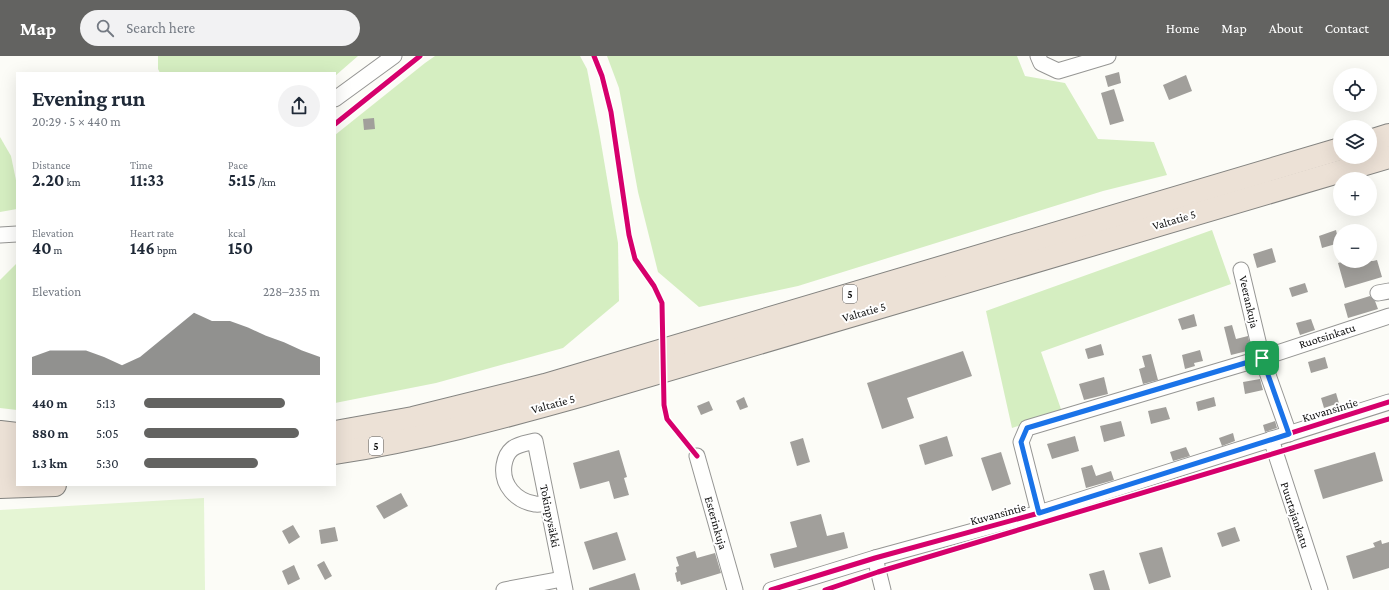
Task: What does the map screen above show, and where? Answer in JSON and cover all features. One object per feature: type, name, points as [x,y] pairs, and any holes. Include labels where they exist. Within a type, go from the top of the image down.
[{"type":"highway","points":[[1377,139],[1389,135]]},
{"type":"highway","name":"Valtatie 5","points":[[336,432],[412,418],[544,385],[1333,151]]},
{"type":"highway","name":"Valtatie 5","points":[[336,453],[417,438],[503,417],[583,395],[1389,157]]},
{"type":"highway","points":[[0,432],[16,434]]},
{"type":"highway","points":[[0,450],[16,451]]},
{"type":"highway","points":[[0,471],[16,471]]},
{"type":"highway","points":[[0,487],[28,486]]},
{"type":"street","points":[[336,98],[394,56]]},
{"type":"street","points":[[1038,56],[1041,63],[1058,71],[1108,56]]},
{"type":"street","points":[[0,235],[16,234]]},
{"type":"street","name":"Veerankuja","points":[[1241,270],[1262,358],[1289,434]]},
{"type":"street","name":"Ruotsinkatu","points":[[1039,513],[1021,442],[1027,428],[1262,358],[1389,316]]},
{"type":"street","name":"Kuvansintie","points":[[771,590],[875,558],[1039,513],[1389,402]]},
{"type":"street","name":"Puurtajankatu","points":[[1271,439],[1320,590]]},
{"type":"street","name":"Tokinpysäkki","points":[[547,503],[536,504],[522,500],[511,492],[506,483],[504,470],[506,457],[511,449],[522,444],[535,442],[564,584]]},
{"type":"street","name":"Esterinkuja","points":[[697,456],[735,590]]},
{"type":"street","points":[[875,558],[884,590]]},
{"type":"street","points":[[504,590],[564,584]]},
{"type":"green space","points":[[158,56],[358,56],[336,75],[336,72],[160,72],[158,69]]},
{"type":"green space","points":[[435,56],[580,56],[587,69],[618,243],[619,301],[563,348],[436,383],[336,403],[336,134]]},
{"type":"green space","points":[[607,56],[1017,56],[1025,76],[1065,83],[1098,139],[1154,142],[1167,175],[1103,191],[798,286],[699,307],[658,272],[638,192],[619,88]]},
{"type":"green space","points":[[0,137],[11,156],[16,180],[16,209],[0,212]]},
{"type":"green space","points":[[1212,230],[1231,284],[1041,352],[1062,412],[1012,428],[986,311]]},
{"type":"green space","points":[[16,264],[16,410],[0,408],[0,280]]},
{"type":"green space","points":[[204,498],[205,590],[0,590],[0,510]]},
{"type":"building","points":[[1119,72],[1121,83],[1108,87],[1105,76]]},
{"type":"building","points":[[1186,75],[1192,91],[1169,100],[1163,85]]},
{"type":"building","points":[[1114,89],[1124,121],[1110,125],[1101,93]]},
{"type":"building","points":[[374,118],[375,129],[364,130],[363,119]]},
{"type":"building","points":[[1333,231],[1333,245],[1322,248],[1319,236]]},
{"type":"building","points":[[1272,248],[1276,262],[1257,268],[1253,254]]},
{"type":"building","points":[[1377,260],[1382,277],[1345,288],[1339,268],[1377,268]]},
{"type":"building","points":[[1305,283],[1308,292],[1292,297],[1289,288]]},
{"type":"building","points":[[1370,296],[1375,301],[1378,309],[1348,318],[1344,304]]},
{"type":"building","points":[[1194,314],[1197,326],[1182,330],[1178,319]]},
{"type":"building","points":[[1311,319],[1315,330],[1300,335],[1296,323]]},
{"type":"building","points":[[1232,325],[1236,339],[1248,336],[1251,350],[1231,355],[1224,327]]},
{"type":"building","points":[[1101,344],[1104,355],[1088,359],[1085,349]]},
{"type":"building","points":[[1200,350],[1203,361],[1194,363],[1195,366],[1185,369],[1182,355]]},
{"type":"building","points":[[963,351],[972,376],[907,398],[914,418],[882,429],[867,383]]},
{"type":"building","points":[[1151,354],[1158,380],[1143,384],[1139,369],[1145,367],[1142,356]]},
{"type":"building","points":[[1325,357],[1328,368],[1311,373],[1308,362]]},
{"type":"building","points":[[1104,377],[1108,394],[1084,400],[1079,384]]},
{"type":"building","points":[[1260,379],[1263,390],[1245,394],[1243,382]]},
{"type":"building","points":[[1336,393],[1339,403],[1324,408],[1321,398]]},
{"type":"building","points":[[744,397],[748,407],[740,410],[736,401]]},
{"type":"building","points":[[1214,397],[1216,406],[1198,411],[1196,402]]},
{"type":"building","points":[[709,401],[713,410],[701,415],[697,406]]},
{"type":"building","points":[[1166,407],[1170,419],[1151,424],[1148,411]]},
{"type":"building","points":[[1121,421],[1125,436],[1104,442],[1100,426]]},
{"type":"building","points":[[1275,421],[1277,428],[1265,432],[1263,425]]},
{"type":"building","points":[[1233,433],[1235,441],[1222,446],[1219,438]]},
{"type":"building","points":[[947,436],[953,456],[925,465],[919,445]]},
{"type":"building","points":[[1075,436],[1079,451],[1052,459],[1047,444]]},
{"type":"building","points":[[803,438],[810,462],[797,466],[790,442]]},
{"type":"building","points":[[1186,447],[1190,456],[1173,461],[1170,452]]},
{"type":"building","points":[[619,450],[627,477],[624,478],[629,495],[614,499],[609,481],[580,489],[573,463]]},
{"type":"building","points":[[1001,452],[1011,484],[992,491],[981,458]]},
{"type":"building","points":[[1375,452],[1383,481],[1323,499],[1314,470]]},
{"type":"building","points":[[1092,465],[1096,476],[1111,471],[1114,480],[1086,488],[1081,468]]},
{"type":"building","points":[[401,493],[408,506],[384,519],[376,506]]},
{"type":"building","points":[[821,514],[827,536],[844,532],[848,548],[774,568],[770,554],[797,547],[790,522]]},
{"type":"building","points":[[293,525],[300,537],[289,544],[282,531]]},
{"type":"building","points":[[335,527],[338,541],[321,544],[319,530]]},
{"type":"building","points":[[1235,527],[1240,541],[1222,547],[1217,533]]},
{"type":"building","points":[[617,532],[626,560],[593,570],[584,542]]},
{"type":"building","points":[[1381,540],[1382,544],[1389,542],[1389,568],[1353,579],[1346,556],[1375,547],[1373,543]]},
{"type":"building","points":[[1162,547],[1171,577],[1149,584],[1139,553]]},
{"type":"building","points":[[695,551],[697,558],[715,553],[721,573],[681,585],[680,581],[677,582],[675,573],[677,572],[676,567],[679,566],[676,557]]},
{"type":"building","points":[[324,561],[332,576],[325,580],[317,565]]},
{"type":"building","points":[[294,565],[300,579],[288,585],[282,571]]},
{"type":"building","points":[[1104,570],[1110,590],[1094,590],[1089,574]]},
{"type":"building","points":[[635,573],[640,590],[589,590],[589,588]]},
{"type":"cycle path","points":[[336,123],[420,56]]},
{"type":"cycle path","points":[[594,56],[602,76],[611,112],[629,235],[635,259],[654,286],[662,303],[664,405],[667,419],[697,456]]},
{"type":"cycle path","points":[[771,590],[875,558],[1039,513],[1389,402]]},
{"type":"cycle path","points":[[825,590],[878,572],[1389,419]]},
{"type":"route","points":[[1262,358],[1289,434],[1039,513],[1021,442],[1027,428],[1262,358]]}]
